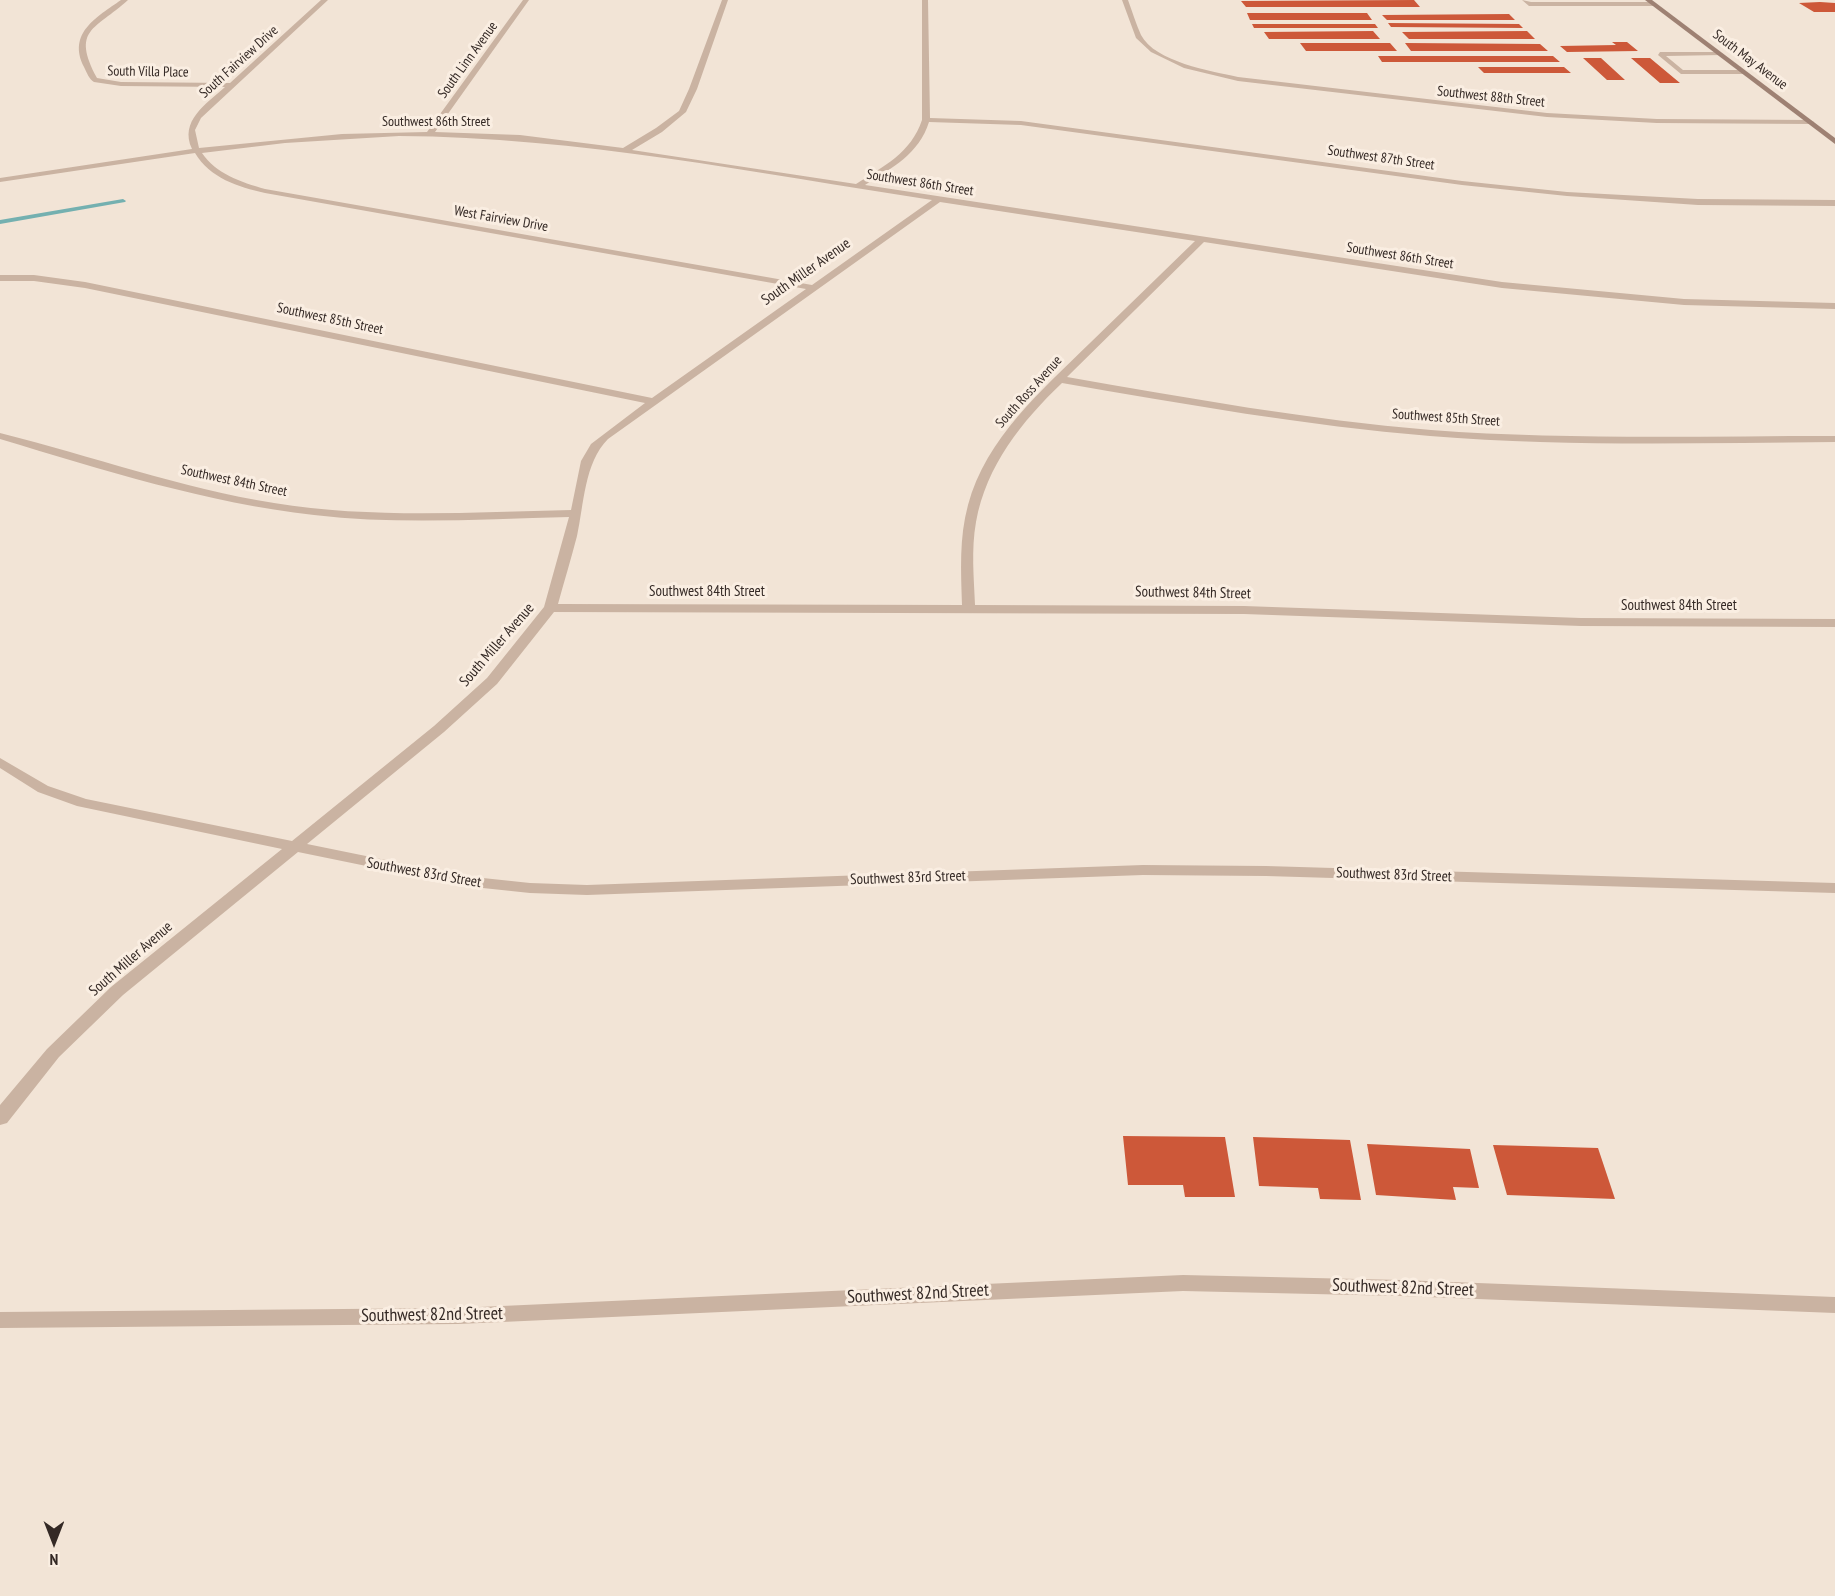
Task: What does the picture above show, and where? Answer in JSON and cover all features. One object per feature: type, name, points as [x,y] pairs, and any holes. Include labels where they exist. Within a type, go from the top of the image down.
[{"type":"main road","name":"South May Avenue","points":[[1651,2],[1835,142]]},
{"type":"street","name":"South Villa Place","points":[[125,0],[100,17],[84,35],[81,44],[85,62],[94,80],[121,84],[232,85]]},
{"type":"street","name":"South Fairview Drive","points":[[197,152],[192,142],[193,124],[205,109],[325,0]]},
{"type":"street","name":"South Linn Avenue","points":[[429,134],[525,0]]},
{"type":"street","points":[[624,150],[658,130],[682,112],[693,89],[725,0]]},
{"type":"street","points":[[857,187],[913,148],[922,135],[926,120],[925,0]]},
{"type":"street","name":"Southwest 88th Street","points":[[1125,0],[1143,43],[1173,62],[1201,71],[1261,83],[1537,114],[1657,121],[1810,122]]},
{"type":"street","points":[[1525,0],[1529,4],[1651,2]]},
{"type":"street","points":[[1720,54],[1660,54],[1681,72],[1743,72]]},
{"type":"street","name":"Southwest 87th Street","points":[[926,120],[1021,123],[1462,183],[1568,194],[1698,202],[1835,203]]},
{"type":"street","name":"Southwest 86th Street","points":[[0,180],[197,152],[323,138],[429,134],[512,136],[624,150],[939,200],[1551,291],[1683,302],[1835,306]]},
{"type":"street","name":"West Fairview Drive","points":[[197,152],[209,169],[236,183],[265,191],[813,288]]},
{"type":"street","name":"South Miller Avenue","points":[[0,1118],[53,1053],[117,991],[460,711],[510,661],[550,608],[588,461],[595,446],[653,401],[939,200]]},
{"type":"street","name":"South Ross Avenue","points":[[969,609],[967,544],[970,520],[979,487],[993,459],[1012,429],[1059,379],[1202,239]]},
{"type":"street","name":"Southwest 85th Street","points":[[0,278],[34,278],[85,285],[653,401]]},
{"type":"street","name":"Southwest 85th Street","points":[[1059,379],[1258,413],[1430,432],[1523,437],[1835,439]]},
{"type":"street","name":"Southwest 84th Street","points":[[0,436],[234,499],[315,513],[366,517],[575,513]]},
{"type":"street","name":"Southwest 84th Street","points":[[550,608],[1244,610],[1570,622],[1835,623]]},
{"type":"street","name":"Southwest 83rd Street","points":[[0,762],[43,789],[65,799],[464,881],[564,890],[1143,870],[1266,871],[1835,888]]},
{"type":"street","name":"Southwest 82nd Street","points":[[0,1320],[458,1316],[1183,1283],[1401,1288],[1835,1305]]},
{"type":"building","points":[[1414,0],[1420,7],[1246,7],[1241,1]]},
{"type":"building","points":[[1799,3],[1835,3],[1835,12],[1814,12]]},
{"type":"building","points":[[1247,13],[1367,13],[1372,20],[1250,20]]},
{"type":"building","points":[[1509,14],[1515,20],[1387,20],[1382,15]]},
{"type":"building","points":[[1388,23],[1519,24],[1523,28],[1391,27]]},
{"type":"building","points":[[1252,24],[1375,24],[1378,28],[1254,28]]},
{"type":"building","points":[[1373,31],[1380,39],[1269,39],[1264,32]]},
{"type":"building","points":[[1527,31],[1535,39],[1409,39],[1402,32]]},
{"type":"building","points":[[1612,42],[1627,42],[1638,51],[1567,52],[1560,46],[1616,45]]},
{"type":"building","points":[[1300,43],[1390,43],[1397,51],[1306,51]]},
{"type":"building","points":[[1405,43],[1540,44],[1548,51],[1411,51]]},
{"type":"building","points":[[1378,56],[1553,56],[1560,62],[1382,62]]},
{"type":"building","points":[[1583,58],[1601,58],[1625,80],[1607,80]]},
{"type":"building","points":[[1631,58],[1650,58],[1680,83],[1660,83]]},
{"type":"building","points":[[1478,67],[1564,67],[1571,73],[1484,73]]},
{"type":"building","points":[[1123,1136],[1225,1137],[1235,1197],[1185,1197],[1183,1185],[1128,1185]]},
{"type":"building","points":[[1253,1137],[1350,1140],[1361,1200],[1320,1199],[1318,1188],[1259,1186]]},
{"type":"building","points":[[1367,1144],[1470,1149],[1479,1188],[1453,1187],[1456,1200],[1376,1195]]},
{"type":"building","points":[[1493,1145],[1598,1148],[1615,1199],[1507,1195]]},
{"type":"waterway","points":[[0,222],[123,201]]}]
